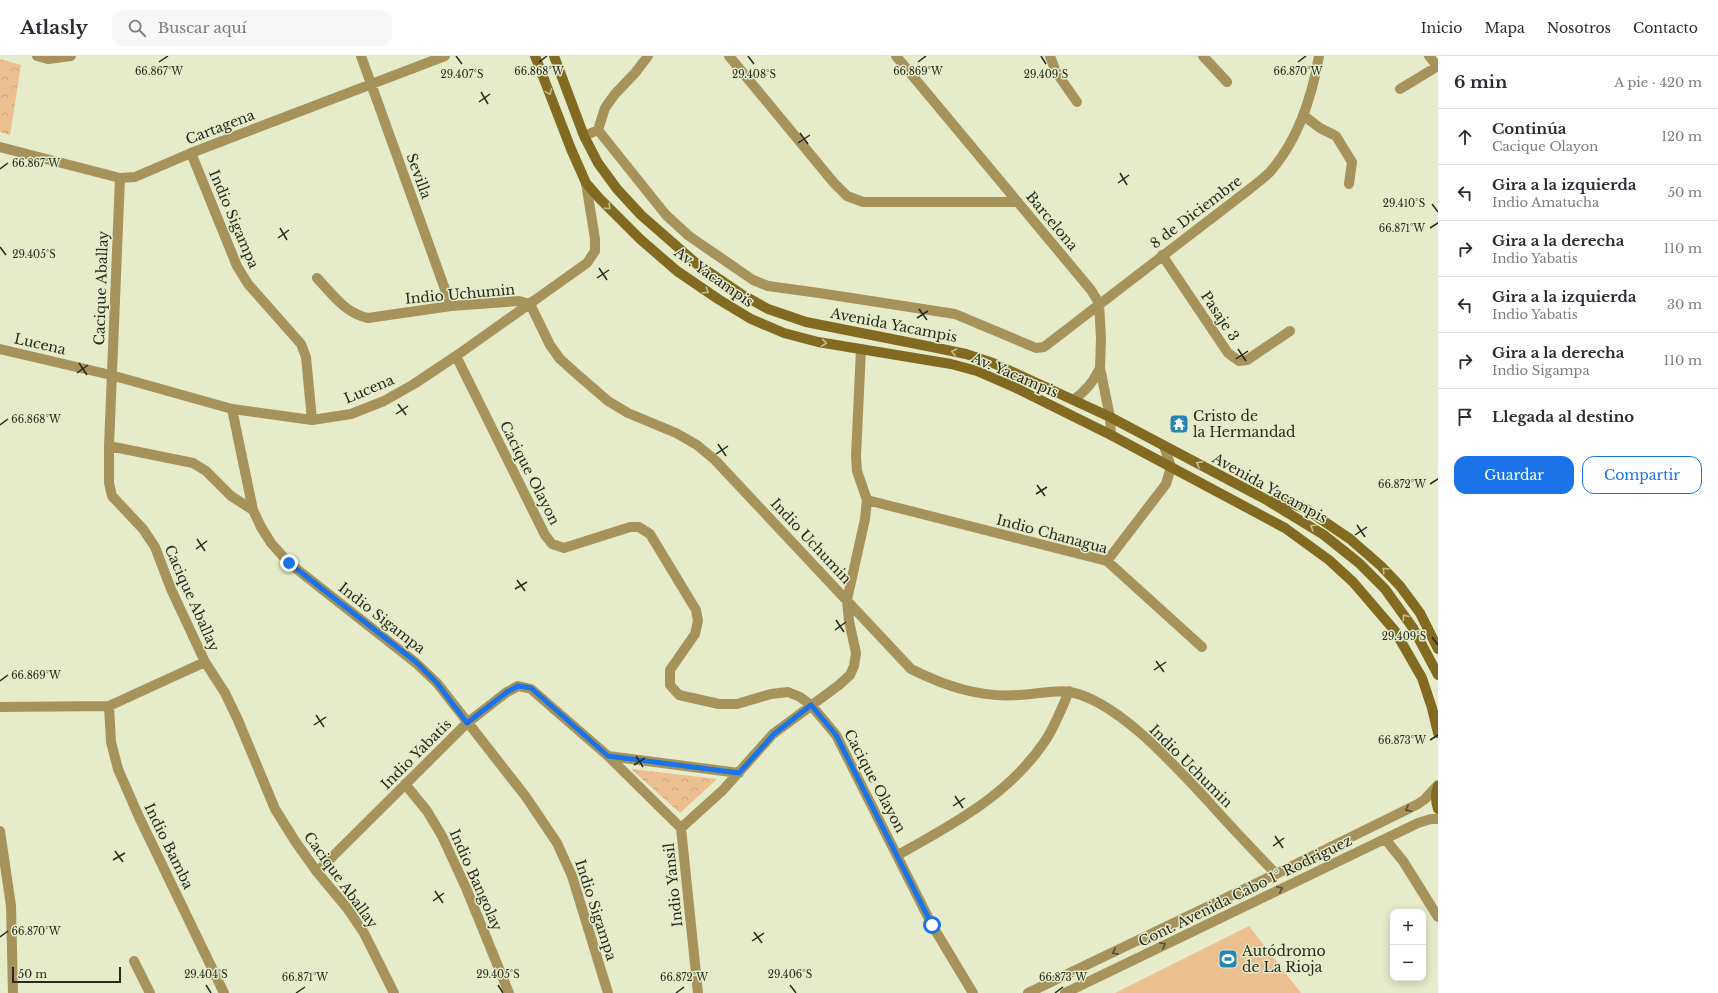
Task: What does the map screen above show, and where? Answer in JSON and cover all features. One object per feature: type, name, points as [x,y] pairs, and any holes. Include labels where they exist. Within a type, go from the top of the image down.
[{"type":"street","points":[[36,56],[48,59],[71,56]]},
{"type":"street","name":"Sevilla","points":[[361,56],[451,306]]},
{"type":"street","name":"Cartagena","points":[[0,147],[120,178],[135,177],[191,152],[445,56]]},
{"type":"street","name":"Av. Yacampis","points":[[536,56],[571,149],[586,182],[600,199],[677,271],[745,315],[784,333],[818,342],[951,364],[978,372],[1016,388],[1111,435],[1285,528],[1329,560],[1353,582],[1395,631],[1422,678],[1432,708],[1438,734]]},
{"type":"street","name":"Avenida Yacampis","points":[[554,56],[584,136],[598,163],[617,189],[641,215],[696,264],[741,294],[761,305],[806,322],[966,354],[993,363],[1110,417],[1265,499],[1324,535],[1359,563],[1384,589],[1413,628],[1438,675]]},
{"type":"street","points":[[584,136],[598,130],[605,108],[615,94],[635,73],[648,56]]},
{"type":"street","points":[[729,56],[834,183],[847,196],[863,202],[1018,202]]},
{"type":"street","name":"Barcelona","points":[[896,56],[1091,290],[1100,303]]},
{"type":"street","points":[[1050,56],[1056,72],[1077,102]]},
{"type":"street","points":[[1203,56],[1227,82]]},
{"type":"street","name":"8 de Diciembre","points":[[598,130],[666,215],[689,236],[753,280],[768,286],[955,314],[1036,348],[1044,346],[1269,173],[1284,154],[1303,115],[1315,78],[1319,56]]},
{"type":"street","points":[[1400,89],[1438,66],[1429,56]]},
{"type":"street","points":[[1303,115],[1320,128],[1336,136],[1352,162],[1349,184]]},
{"type":"street","name":"Indio Sigampa","points":[[191,152],[237,266],[248,284],[301,344],[306,357],[312,420]]},
{"type":"street","name":"Cacique Aballay","points":[[120,178],[109,446],[109,483],[112,496],[143,529],[155,547],[171,589],[205,662],[225,693],[238,720],[275,809],[294,841],[347,908],[364,933],[394,993]]},
{"type":"street","name":"Lucena","points":[[0,349],[112,375],[232,409],[312,420],[351,414],[384,401],[414,384],[587,263],[595,251],[595,239],[586,182]]},
{"type":"street","name":"Pasaje 3","points":[[1162,255],[1228,353],[1238,361],[1247,360],[1290,331]]},
{"type":"street","name":"Indio Uchumin","points":[[317,278],[344,307],[358,316],[368,318],[451,306],[519,301],[530,304],[550,345],[560,359],[608,401],[628,413],[676,433],[697,445],[715,460],[911,670],[936,682],[962,690],[1016,696],[1069,691],[1091,699],[1114,714],[1162,752],[1276,874]]},
{"type":"street","points":[[1100,303],[1100,368],[1110,417],[1111,435]]},
{"type":"street","points":[[681,828],[723,790],[774,734],[839,685],[850,675],[854,666],[856,653],[849,621],[847,600],[865,519],[867,500],[857,471],[856,456],[861,349]]},
{"type":"street","name":"Cacique Olayon","points":[[456,356],[545,535],[552,544],[564,548],[630,527],[639,527],[650,534],[696,610],[698,621],[695,634],[670,670],[670,685],[679,695],[719,704],[737,704],[771,694],[788,692],[800,697],[811,705],[836,735],[898,855],[932,925],[973,993]]},
{"type":"street","points":[[1073,400],[1084,393],[1092,383],[1100,368]]},
{"type":"street","name":"Indio Sigampa","points":[[232,409],[253,510],[271,543],[289,563],[416,662],[437,683],[526,797],[557,843],[572,876],[608,993]]},
{"type":"street","points":[[109,446],[193,463],[206,471],[231,496],[253,510]]},
{"type":"street","points":[[1107,561],[1166,484],[1171,467],[1164,446]]},
{"type":"street","points":[[1265,499],[1293,504],[1306,509],[1350,540],[1381,566],[1400,586],[1420,613],[1438,649]]},
{"type":"street","name":"Indio Chanagua","points":[[867,500],[1107,561],[1202,647]]},
{"type":"street","points":[[0,707],[109,706],[205,662]]},
{"type":"street","name":"Indio Yabatis","points":[[317,872],[467,723],[507,692],[518,686],[531,688],[608,756]]},
{"type":"street","points":[[898,855],[960,820],[981,806],[1008,782],[1031,759],[1046,740],[1069,691]]},
{"type":"street","name":"Indio Bamba","points":[[109,706],[111,742],[118,769],[139,817],[224,993]]},
{"type":"street","points":[[608,756],[739,773]]},
{"type":"street","name":"Indio Yansil","points":[[608,756],[681,828],[698,993]]},
{"type":"street","name":"Indio Bangolay","points":[[405,784],[426,811],[442,836],[466,888],[509,993]]},
{"type":"street","points":[[1438,786],[1436,793],[1438,809]]},
{"type":"street","name":"Cont. Avenida Cabo 1° Rodriguez","points":[[1028,993],[1418,804],[1438,786]]},
{"type":"street","name":"Cont. Avenida Cabo 1° Rodriguez","points":[[1065,993],[1418,823],[1431,818],[1438,819]]},
{"type":"street","points":[[0,831],[11,906],[13,993]]},
{"type":"street","points":[[1385,839],[1403,862],[1438,917]]},
{"type":"street","points":[[134,961],[150,993]]},
{"type":"green space","points":[[0,59],[21,65],[10,135],[0,132]]},
{"type":"green space","points":[[631,769],[717,779],[680,813]]},
{"type":"green space","name":"Autódromo de La Rioja","points":[[1249,926],[1301,993],[1115,993]]},
{"type":"place","name":"Cristo de la Hermandad","points":[[1179,424]]},
{"type":"place","name":"Autódromo de La Rioja","points":[[1228,959]]},
{"type":"route","points":[[289,563],[416,662],[437,683],[467,723],[507,692],[518,686],[531,688],[608,756],[739,773],[758,749],[774,734],[811,705],[836,735],[898,855],[932,925]]}]
